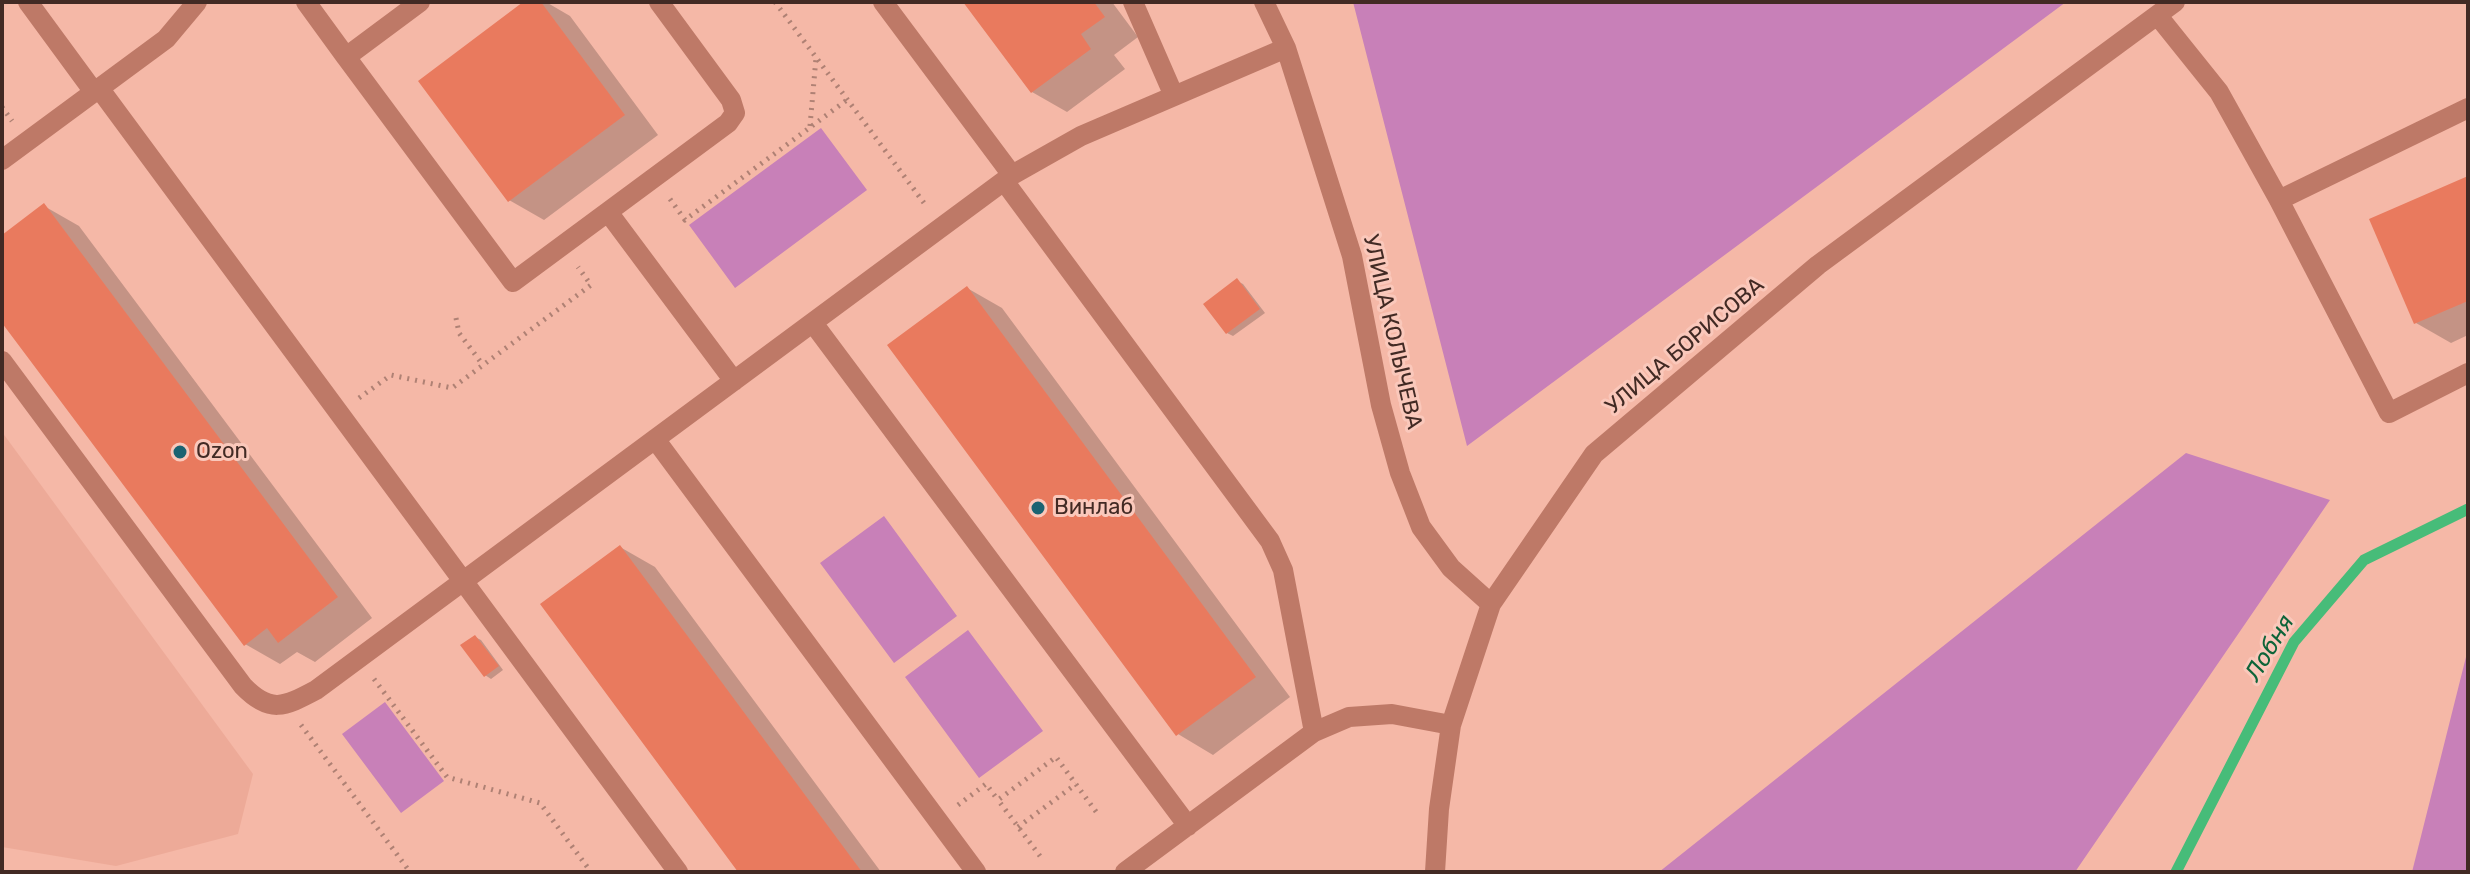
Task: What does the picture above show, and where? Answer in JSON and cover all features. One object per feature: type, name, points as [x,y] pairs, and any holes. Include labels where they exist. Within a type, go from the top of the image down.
[{"type":"street","points":[[28,2],[339,413],[678,872]]},
{"type":"street","points":[[2,160],[166,39],[197,2]]},
{"type":"street","points":[[306,2],[513,282],[728,123],[735,113],[731,100],[659,2]]},
{"type":"street","points":[[346,57],[420,2]]},
{"type":"street","points":[[883,2],[1270,541],[1283,570],[1314,732]]},
{"type":"street","points":[[1133,2],[1174,96]]},
{"type":"street","name":"УЛИЦА КОЛЫЧЕВА","points":[[1264,2],[1286,48],[1352,256],[1381,405],[1400,473],[1421,527],[1451,568],[1491,604]]},
{"type":"street","name":"УЛИЦА БОРИСОВА","points":[[1435,872],[1439,809],[1451,725],[1491,604],[1594,454],[1818,265],[2175,2]]},
{"type":"street","points":[[2158,16],[2219,92],[2279,200],[2389,413],[2468,373]]},
{"type":"street","points":[[2,361],[243,686],[257,700],[272,705],[285,704],[316,690],[359,659],[1008,178],[1081,136],[1286,48]]},
{"type":"street","points":[[2279,200],[2468,108]]},
{"type":"street","points":[[608,212],[734,381]]},
{"type":"street","points":[[813,323],[1188,826]]},
{"type":"street","points":[[655,439],[976,872]]},
{"type":"street","points":[[1125,872],[1314,732],[1349,717],[1392,714],[1451,725]]},
{"type":"path","points":[[775,2],[942,227]]},
{"type":"path","points":[[810,127],[816,58]]},
{"type":"path","points":[[654,178],[685,220],[847,100]]},
{"type":"path","points":[[339,413],[391,375],[452,388],[591,285],[562,246]]},
{"type":"path","points":[[456,318],[459,333],[483,365]]},
{"type":"path","points":[[359,659],[447,777],[540,803],[591,872]]},
{"type":"path","points":[[285,704],[410,872]]},
{"type":"path","points":[[998,800],[1056,757],[1097,813]]},
{"type":"path","points":[[938,820],[986,784],[1040,856]]},
{"type":"path","points":[[1018,827],[1076,784]]},
{"type":"shaded area","points":[[1353,2],[2066,2],[1467,446]]},
{"type":"shaded area","points":[[821,128],[867,190],[735,288],[689,225]]},
{"type":"shaded area","points":[[2,432],[253,774],[238,834],[116,866],[2,847]]},
{"type":"shaded area","points":[[2186,453],[2330,500],[2075,872],[1659,872]]},
{"type":"shaded area","points":[[884,516],[957,616],[894,663],[820,563]]},
{"type":"shaded area","points":[[968,630],[1043,731],[979,778],[905,677]]},
{"type":"shaded area","points":[[2468,649],[2468,872],[2412,872]]},
{"type":"shaded area","points":[[385,702],[444,781],[401,813],[342,734]]},
{"type":"building","points":[[523,2],[541,2],[625,115],[508,202],[418,81]]},
{"type":"building","points":[[963,2],[1094,2],[1105,17],[1081,34],[1091,49],[1031,93]]},
{"type":"building","points":[[2468,176],[2468,301],[2414,324],[2369,219]]},
{"type":"building","points":[[44,203],[338,597],[278,643],[267,628],[244,646],[2,323],[2,235]]},
{"type":"building","points":[[1237,278],[1260,309],[1226,334],[1203,304]]},
{"type":"building","points":[[967,286],[1256,677],[1176,736],[887,345]]},
{"type":"building","points":[[620,545],[862,872],[738,872],[540,604]]},
{"type":"building","points":[[475,635],[499,666],[484,677],[460,645]]},
{"type":"waterway","name":"Лобня","points":[[2176,872],[2294,642],[2364,560],[2468,509]]},
{"type":"place","name":"Ozon","points":[[180,452]]},
{"type":"place","name":"Винлаб","points":[[1038,508]]}]
